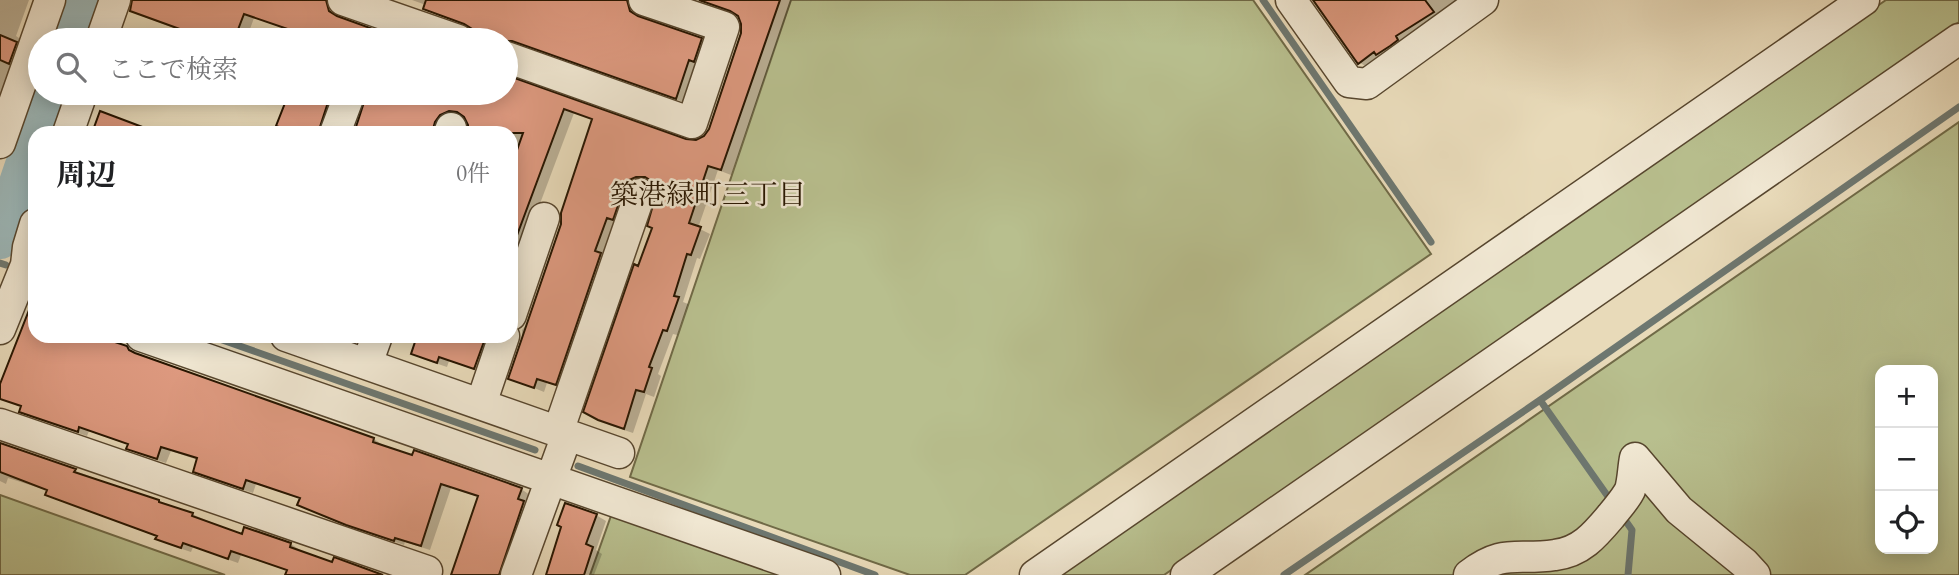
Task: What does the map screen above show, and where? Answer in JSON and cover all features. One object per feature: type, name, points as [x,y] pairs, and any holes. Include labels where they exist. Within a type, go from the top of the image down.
[{"type":"street","points":[[38,28],[50,0]]},
{"type":"street","points":[[105,28],[115,0]]},
{"type":"street","points":[[343,0],[424,28]]},
{"type":"street","points":[[518,61],[692,123],[724,27],[644,0]]},
{"type":"street","points":[[1291,0],[1349,82],[1367,85],[1465,5]]},
{"type":"street","points":[[1035,575],[1864,0]]},
{"type":"street","points":[[1186,575],[1959,38]]},
{"type":"street","points":[[0,143],[8,96],[28,50]]},
{"type":"street","points":[[70,126],[78,105]]},
{"type":"street","points":[[338,126],[346,105]]},
{"type":"street","points":[[516,575],[550,479],[562,433],[640,194]]},
{"type":"street","points":[[518,294],[544,218]]},
{"type":"street","points":[[0,328],[28,258]]},
{"type":"street","points":[[161,343],[825,575]]},
{"type":"street","points":[[306,343],[619,453]]},
{"type":"street","points":[[367,364],[374,343]]},
{"type":"street","points":[[481,404],[502,343]]},
{"type":"street","points":[[0,424],[428,571]]},
{"type":"street","points":[[1469,575],[1483,564],[1500,557],[1514,555],[1535,558],[1559,555],[1583,546],[1599,532],[1623,502],[1630,489],[1635,458],[1679,510],[1755,575]]},
{"type":"green space","points":[[791,0],[1253,0],[1431,254],[965,575],[910,575],[630,477]]},
{"type":"green space","points":[[1886,0],[1959,0],[1959,22],[1164,575],[1057,575]]},
{"type":"green space","points":[[1959,122],[1959,575],[1305,575]]},
{"type":"green space","points":[[0,495],[225,575],[0,575]]},
{"type":"green space","points":[[612,513],[797,575],[590,575]]},
{"type":"building","points":[[132,0],[326,0],[329,11],[370,28],[285,28],[244,14],[239,28],[177,28],[130,11]]},
{"type":"building","points":[[426,0],[627,0],[630,11],[638,16],[702,38],[694,62],[689,60],[676,99],[518,43],[518,28],[470,28],[423,9]]},
{"type":"building","points":[[699,0],[780,0],[721,170],[708,166],[689,223],[701,227],[691,255],[687,254],[674,296],[679,297],[667,331],[663,330],[649,367],[652,368],[644,392],[636,390],[624,429],[583,412],[634,264],[638,266],[652,228],[647,226],[657,191],[653,182],[645,177],[636,177],[629,180],[624,188],[613,220],[607,218],[595,251],[601,253],[556,385],[537,379],[534,388],[508,379],[561,224],[561,213],[592,119],[564,109],[518,233],[518,147],[523,133],[518,133],[518,126],[468,126],[464,117],[449,111],[440,115],[434,126],[356,126],[363,105],[518,105],[518,79],[686,139],[696,140],[704,136],[709,129],[741,33],[738,16]]},
{"type":"building","points":[[1313,0],[1425,0],[1434,12],[1396,36],[1398,40],[1390,46],[1376,55],[1374,52],[1358,64]]},
{"type":"building","points":[[0,35],[17,42],[9,64],[0,60]]},
{"type":"building","points":[[284,105],[327,105],[320,126],[276,126]]},
{"type":"building","points":[[100,111],[140,126],[95,126]]},
{"type":"building","points":[[28,313],[28,343],[118,343],[135,353],[374,438],[373,442],[412,455],[414,450],[522,488],[518,499],[524,501],[499,575],[451,575],[478,496],[441,484],[421,546],[395,538],[394,541],[297,505],[300,498],[246,480],[243,489],[193,472],[197,458],[161,447],[157,459],[126,449],[128,444],[79,427],[78,432],[19,412],[21,406],[0,399],[0,384]]},
{"type":"building","points":[[415,343],[483,343],[474,369],[439,357],[437,363],[411,354]]},
{"type":"building","points":[[0,443],[76,469],[74,472],[159,500],[193,513],[192,516],[242,534],[244,527],[291,543],[290,547],[332,562],[334,557],[383,575],[285,575],[287,570],[231,551],[228,559],[183,543],[181,548],[155,539],[157,536],[45,495],[47,490],[0,472]]},
{"type":"building","points":[[565,503],[597,514],[586,544],[593,547],[584,575],[546,575],[561,527],[557,525]]},
{"type":"waterway","points":[[72,28],[81,0]]},
{"type":"waterway","points":[[1263,0],[1431,242]]},
{"type":"waterway","points":[[38,126],[46,105]]},
{"type":"waterway","points":[[1284,575],[1546,396],[1959,107]]},
{"type":"waterway","points":[[0,239],[28,157]]},
{"type":"waterway","points":[[0,263],[6,265]]},
{"type":"waterway","points":[[231,343],[535,450]]},
{"type":"waterway","points":[[1540,400],[1609,498]]},
{"type":"waterway","points":[[578,466],[875,575]]},
{"type":"waterway","points":[[1625,520],[1632,530],[1628,575]]},
{"type":"district","name":"築港緑町三丁目","points":[[708,194]]}]
